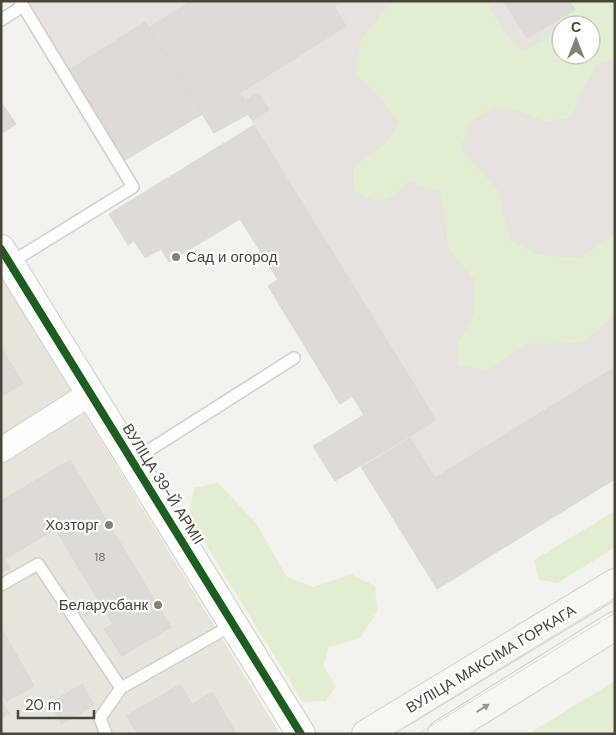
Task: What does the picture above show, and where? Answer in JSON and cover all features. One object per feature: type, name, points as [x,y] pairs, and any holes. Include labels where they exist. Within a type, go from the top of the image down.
[{"type":"main road","name":"ВУЛІЦА МАКСІМА ГОРКАГА","points":[[366,734],[615,583]]},
{"type":"main road","points":[[442,734],[615,626]]},
{"type":"street","name":"ВУЛІЦА 39-Й АРМІІ","points":[[6,256],[301,734]]},
{"type":"street","points":[[1,450],[91,394]]},
{"type":"lane","points":[[1,20],[21,4],[134,187],[6,256]]},
{"type":"lane","points":[[132,461],[294,358]]},
{"type":"lane","points":[[1,585],[38,564],[121,688]]},
{"type":"lane","points":[[106,734],[100,718],[121,688],[234,624]]},
{"type":"shaded area","points":[[27,1],[615,1],[615,479],[437,589],[360,466],[435,420],[248,115],[214,133],[202,115],[125,160],[68,71]]},
{"type":"shaded area","points":[[1,276],[280,734],[1,734]]},
{"type":"green space","points":[[391,1],[487,1],[502,30],[522,51],[551,37],[551,65],[598,65],[580,94],[572,117],[547,122],[520,112],[495,107],[469,122],[461,149],[498,190],[510,240],[538,255],[580,258],[615,235],[615,308],[607,323],[581,343],[528,344],[487,370],[459,366],[458,342],[474,316],[475,280],[448,248],[445,213],[439,191],[409,182],[391,197],[376,201],[354,191],[354,167],[387,142],[399,122],[375,92],[356,76],[360,42]]},
{"type":"green space","points":[[558,1],[615,1],[615,56],[601,63],[601,15],[559,15]]},
{"type":"green space","points":[[218,483],[255,522],[287,577],[313,587],[351,574],[375,586],[377,612],[360,638],[329,647],[323,666],[336,686],[326,701],[303,702],[189,517],[194,488]]},
{"type":"green space","points":[[615,511],[615,547],[558,583],[539,580],[534,560]]},
{"type":"green space","points":[[615,681],[615,734],[528,734]]},
{"type":"building","points":[[191,1],[341,1],[334,6],[346,26],[240,93],[245,101],[258,93],[269,110],[252,120],[248,114],[214,133],[149,28]]},
{"type":"building","points":[[504,1],[569,1],[575,10],[566,15],[551,15],[551,24],[527,38]]},
{"type":"building","points":[[145,22],[202,114],[125,160],[68,71]]},
{"type":"building","points":[[1,102],[16,124],[1,134]]},
{"type":"building","points":[[254,125],[436,420],[335,481],[313,446],[364,415],[352,396],[340,404],[268,286],[278,280],[240,219],[169,262],[161,249],[145,258],[134,241],[128,245],[109,214]]},
{"type":"building","points":[[1,348],[23,383],[1,397]]},
{"type":"building","points":[[615,367],[615,479],[437,589],[362,468],[410,438],[435,478]]},
{"type":"building","points":[[70,460],[171,627],[122,656],[104,629],[113,624],[55,529],[5,559],[10,568],[1,573],[1,501]]},
{"type":"building","points":[[3,631],[34,686],[7,701],[1,691],[1,632]]},
{"type":"building","points":[[82,684],[94,705],[62,724],[50,703]]},
{"type":"building","points":[[180,684],[192,704],[212,692],[237,734],[138,734],[127,716]]},
{"type":"building","points":[[1,700],[9,713],[1,719]]},
{"type":"tram line","points":[[393,734],[615,598]]},
{"type":"tram line","points":[[418,734],[615,613]]},
{"type":"cycle path","points":[[1,249],[301,734]]},
{"type":"place","name":"Сад и огород","points":[[176,257]]},
{"type":"place","name":"Хозторг","points":[[109,525]]},
{"type":"place","name":"Беларусбанк","points":[[158,605]]}]
